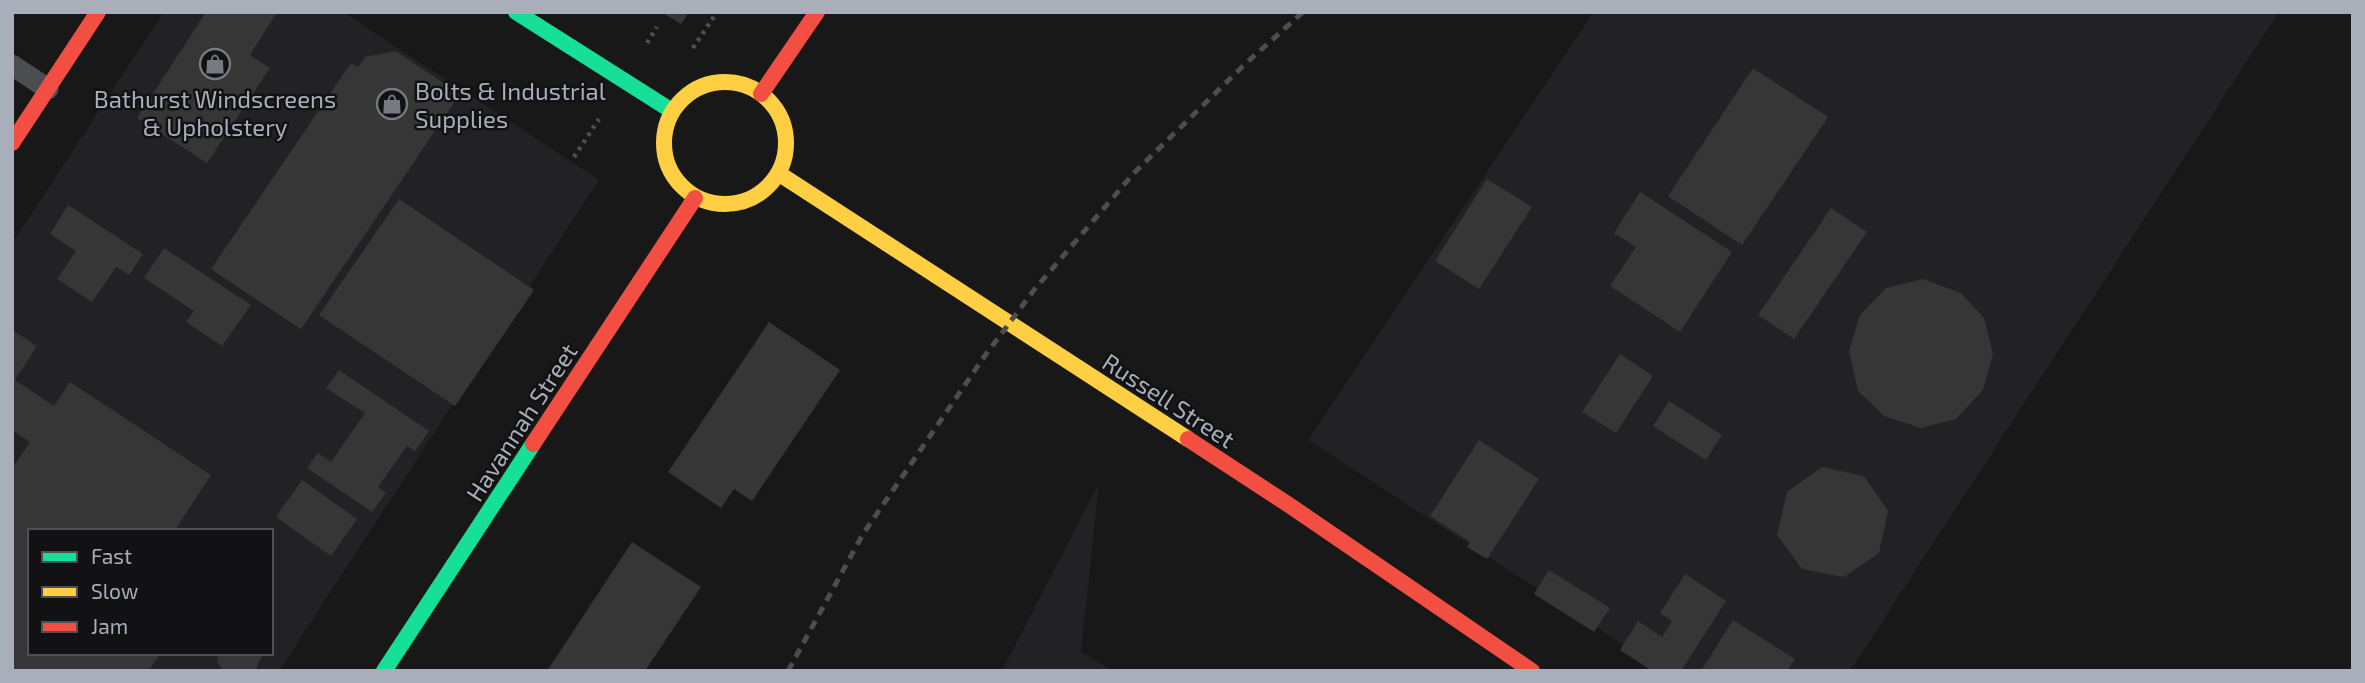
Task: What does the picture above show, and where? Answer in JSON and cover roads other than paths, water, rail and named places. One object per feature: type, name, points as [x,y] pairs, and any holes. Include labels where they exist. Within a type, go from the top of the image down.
[{"type":"street","points":[[12,143],[98,12]]},
{"type":"street","points":[[516,12],[672,111]]},
{"type":"street","points":[[761,94],[817,12]]},
{"type":"street","points":[[714,83],[739,84],[761,94],[775,106],[783,122],[786,139],[784,157],[778,173],[765,188],[749,198],[731,204],[695,198],[679,183],[666,155],[664,144],[672,111],[698,88],[714,83]]},
{"type":"street","name":"Russell Street","points":[[778,173],[1289,505],[1532,671]]},
{"type":"street","name":"Havannah Street","points":[[384,671],[695,198]]},
{"type":"lane","points":[[12,65],[48,89]]},
{"type":"railway","points":[[788,671],[863,534],[984,357],[1034,290],[1134,173],[1243,66],[1303,12]]},
{"type":"place","name":"Bathurst Windscreens & Upholstery","points":[[215,64]]},
{"type":"place","name":"Bolts & Industrial Supplies","points":[[392,104]]}]
